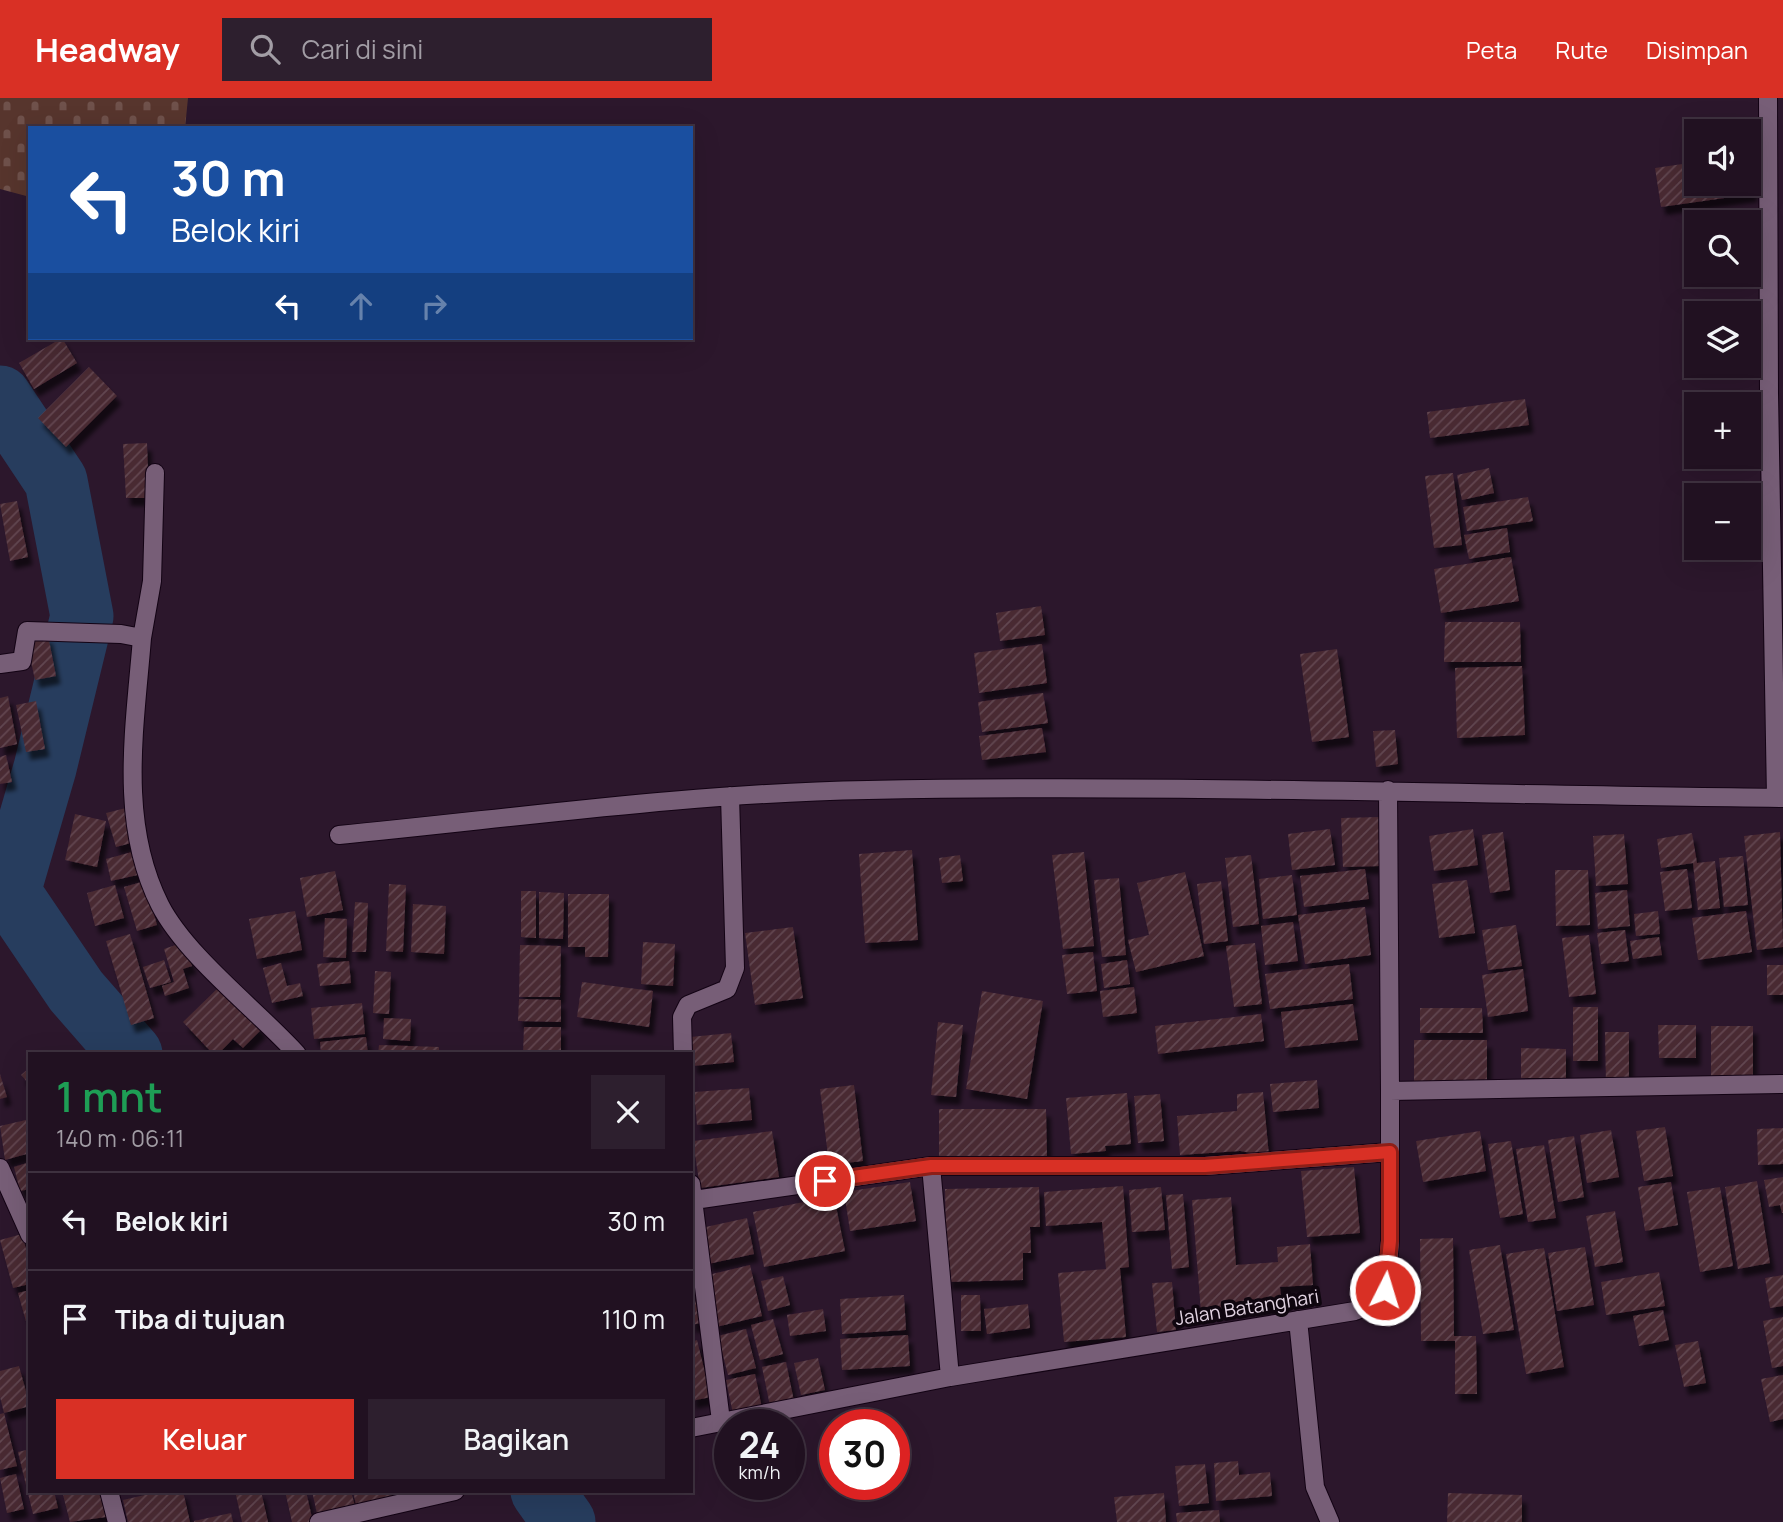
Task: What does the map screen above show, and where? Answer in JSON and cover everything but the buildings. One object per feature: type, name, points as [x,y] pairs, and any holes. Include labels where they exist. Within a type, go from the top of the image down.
[{"type":"street","points":[[339,835],[730,796],[868,790],[1388,790],[1780,798],[1769,394],[1768,98]]},
{"type":"street","points":[[155,473],[152,580],[142,638],[132,788],[135,830],[161,906],[188,942],[295,1052]]},
{"type":"street","points":[[0,664],[22,661],[27,631],[121,634],[142,638]]},
{"type":"street","name":"Jalan Batanghari","points":[[783,1409],[950,1377],[1355,1311],[1375,1303],[1385,1290],[1390,1241],[1388,790]]},
{"type":"street","points":[[683,1052],[682,1017],[688,1005],[727,989],[735,968],[730,796]]},
{"type":"street","points":[[1390,1091],[1783,1084]]},
{"type":"street","points":[[720,1409],[693,1192],[931,1166],[1205,1166],[1390,1152]]},
{"type":"street","points":[[931,1166],[950,1377]]},
{"type":"street","points":[[0,1168],[7,1198],[28,1232]]},
{"type":"street","points":[[1298,1320],[1315,1487],[1330,1522]]},
{"type":"street","name":"Jalan Batanghari","points":[[693,1428],[714,1423]]},
{"type":"street","points":[[110,1493],[117,1522]]},
{"type":"street","points":[[319,1522],[447,1493]]},
{"type":"green space","points":[[0,98],[188,98],[185,126],[28,126],[28,196],[0,189]]},
{"type":"waterway","points":[[0,397],[56,481],[82,616],[45,768],[9,892],[76,991],[129,1052]]},
{"type":"waterway","points":[[543,1493],[564,1522]]},
{"type":"route","points":[[825,1181],[931,1166],[1205,1166],[1390,1152],[1390,1241],[1385,1290]]}]
